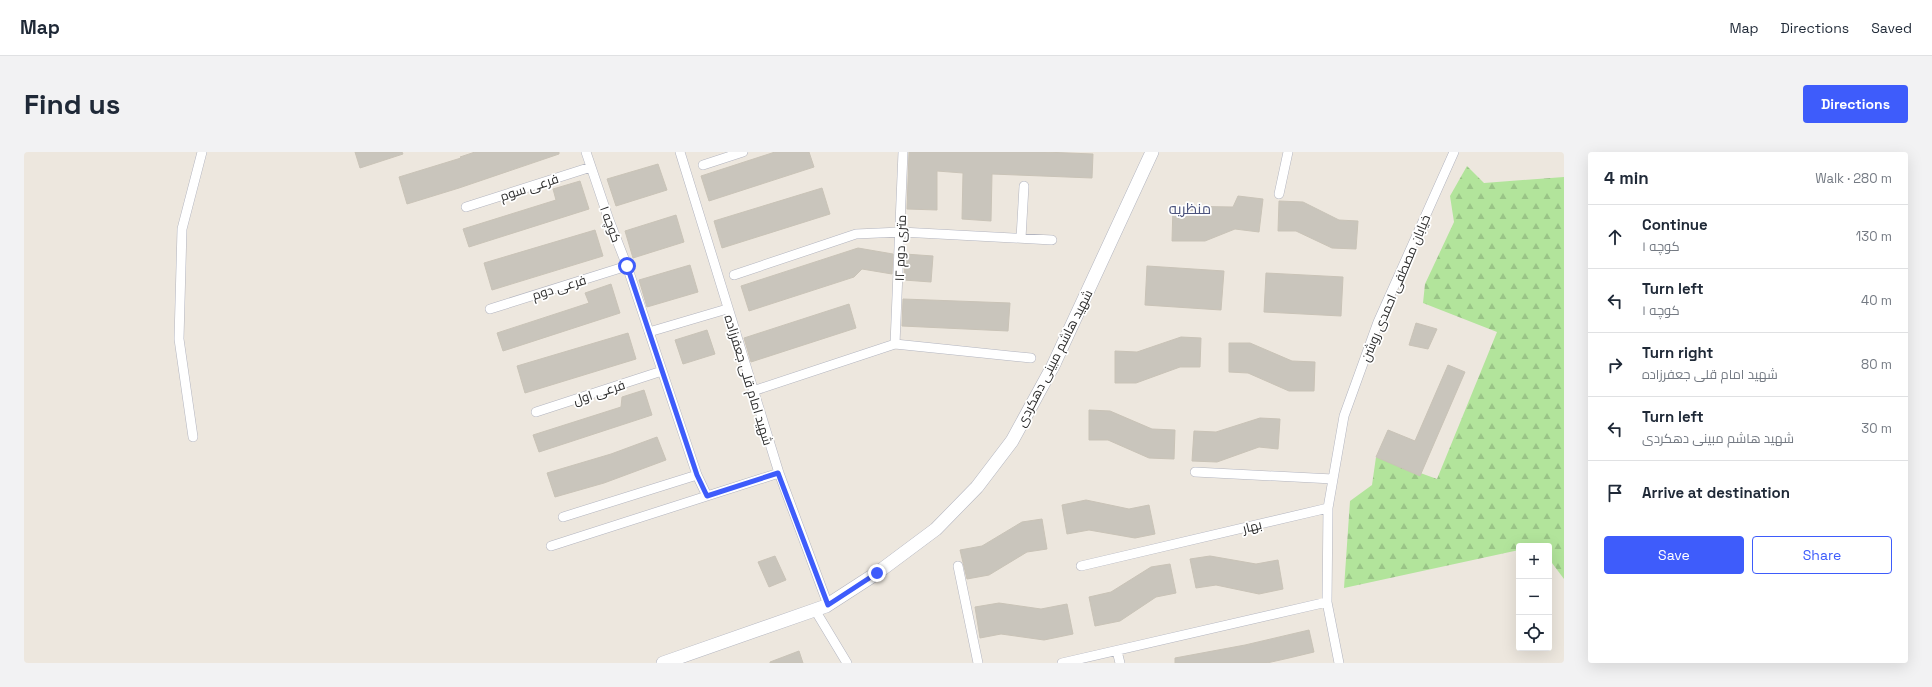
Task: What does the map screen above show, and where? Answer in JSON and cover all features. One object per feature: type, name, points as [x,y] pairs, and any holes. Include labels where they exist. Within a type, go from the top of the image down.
[{"type":"main road","name":"شهید هاشم مبینی دهکردی","points":[[663,663],[828,605],[877,573],[936,529],[977,487],[1012,441],[1053,366],[1152,152]]},
{"type":"street","points":[[193,437],[179,339],[182,229],[202,152]]},
{"type":"street","name":"کوچه ۱","points":[[586,152],[627,266],[697,475],[707,496]]},
{"type":"street","name":"شهید امام قلی جعفرزاده","points":[[680,152],[778,473],[828,605]]},
{"type":"street","points":[[703,165],[742,152]]},
{"type":"street","name":"۱۲ متری دوم","points":[[895,344],[901,232],[903,152]]},
{"type":"street","points":[[1279,194],[1288,152]]},
{"type":"street","name":"خیابان مصطفی احمدی روشن","points":[[1339,663],[1327,602],[1328,508],[1344,416],[1378,322],[1454,152]]},
{"type":"street","name":"فرعی سوم","points":[[466,207],[591,167]]},
{"type":"street","points":[[1021,238],[1024,186]]},
{"type":"street","points":[[734,275],[856,234],[901,232],[1052,240]]},
{"type":"street","name":"فرعی دوم","points":[[490,309],[627,266]]},
{"type":"street","points":[[649,332],[727,309]]},
{"type":"street","points":[[753,391],[895,344],[1031,358]]},
{"type":"street","name":"فرعی اول","points":[[536,412],[662,371]]},
{"type":"street","points":[[1195,472],[1333,479]]},
{"type":"street","points":[[551,546],[778,473]]},
{"type":"street","points":[[563,517],[697,475]]},
{"type":"street","name":"بهار","points":[[1081,566],[1176,545],[1328,508]]},
{"type":"street","points":[[958,566],[978,663]]},
{"type":"street","points":[[1062,663],[1327,602]]},
{"type":"street","points":[[816,610],[847,663]]},
{"type":"street","points":[[1117,651],[1120,663]]},
{"type":"green space","points":[[1467,166],[1484,183],[1564,177],[1564,579],[1552,563],[1552,543],[1516,543],[1516,551],[1344,588],[1350,501],[1372,485],[1376,457],[1437,479],[1497,332],[1423,303],[1425,284],[1454,222],[1450,196]]},
{"type":"building","points":[[355,152],[402,152],[403,154],[360,168]]},
{"type":"building","points":[[475,152],[559,152],[559,154],[407,204],[399,177],[461,158],[460,157]]},
{"type":"building","points":[[775,152],[809,152],[814,167],[709,201],[701,176]]},
{"type":"building","points":[[909,152],[1044,152],[1093,154],[1092,178],[992,174],[991,221],[962,219],[963,173],[937,171],[937,210],[907,209]]},
{"type":"building","points":[[658,164],[667,190],[616,206],[607,179]]},
{"type":"building","points":[[580,181],[589,209],[469,247],[463,229],[556,200],[553,189]]},
{"type":"building","points":[[822,188],[830,214],[722,248],[714,221]]},
{"type":"building","points":[[1238,196],[1263,199],[1259,232],[1235,229],[1205,241],[1172,241],[1173,206],[1233,207]]},
{"type":"building","points":[[1279,201],[1303,202],[1339,220],[1358,221],[1356,249],[1332,248],[1296,231],[1278,231]]},
{"type":"building","points":[[676,215],[684,242],[633,258],[625,231]]},
{"type":"building","points":[[595,230],[603,256],[492,290],[484,263]]},
{"type":"building","points":[[858,248],[893,254],[892,274],[862,269],[854,277],[749,311],[741,286]]},
{"type":"building","points":[[905,254],[933,256],[931,282],[904,280]]},
{"type":"building","points":[[690,265],[698,292],[647,307],[639,280]]},
{"type":"building","points":[[1147,266],[1224,271],[1221,310],[1145,305]]},
{"type":"building","points":[[1266,273],[1343,277],[1341,316],[1264,312]]},
{"type":"building","points":[[611,284],[620,313],[503,351],[497,333],[589,303],[585,293]]},
{"type":"building","points":[[903,299],[1010,303],[1008,331],[902,326]]},
{"type":"building","points":[[849,304],[856,328],[751,362],[744,338]]},
{"type":"building","points":[[1416,323],[1437,329],[1428,349],[1409,345]]},
{"type":"building","points":[[707,330],[715,354],[683,364],[675,340]]},
{"type":"building","points":[[628,333],[636,359],[525,393],[517,366]]},
{"type":"building","points":[[1181,337],[1201,338],[1200,367],[1180,367],[1136,383],[1115,383],[1115,351],[1137,352]]},
{"type":"building","points":[[1229,343],[1250,343],[1292,361],[1315,362],[1314,391],[1289,391],[1248,373],[1229,372]]},
{"type":"building","points":[[1448,365],[1465,372],[1420,476],[1376,457],[1388,430],[1415,441]]},
{"type":"building","points":[[644,390],[652,415],[539,452],[533,435],[621,407],[622,397]]},
{"type":"building","points":[[1089,410],[1110,411],[1152,429],[1175,430],[1174,459],[1149,458],[1108,440],[1089,440]]},
{"type":"building","points":[[1260,418],[1280,419],[1278,449],[1259,447],[1217,462],[1192,461],[1194,431],[1216,432]]},
{"type":"building","points":[[657,437],[666,460],[604,483],[555,497],[547,473],[611,454]]},
{"type":"building","points":[[1086,500],[1129,509],[1149,505],[1155,534],[1135,538],[1089,530],[1067,534],[1062,505]]},
{"type":"building","points":[[1042,519],[1047,549],[1027,552],[989,575],[967,579],[960,550],[982,546],[1022,522]]},
{"type":"building","points":[[775,556],[786,580],[769,587],[758,562]]},
{"type":"building","points":[[1210,556],[1256,564],[1278,560],[1283,589],[1259,594],[1216,585],[1196,588],[1190,559]]},
{"type":"building","points":[[1170,564],[1176,593],[1156,597],[1120,621],[1095,626],[1089,597],[1111,592],[1151,567]]},
{"type":"building","points":[[999,603],[1041,609],[1067,604],[1073,634],[1044,640],[1001,634],[980,638],[975,607]]},
{"type":"building","points":[[1309,630],[1314,652],[1267,663],[1175,663],[1175,658],[1245,645]]},
{"type":"building","points":[[799,651],[803,663],[770,663],[770,662]]},
{"type":"district","name":"منظریه","points":[[1190,209]]},
{"type":"route","points":[[627,266],[697,475],[707,496],[778,473],[828,605],[877,573]]}]
